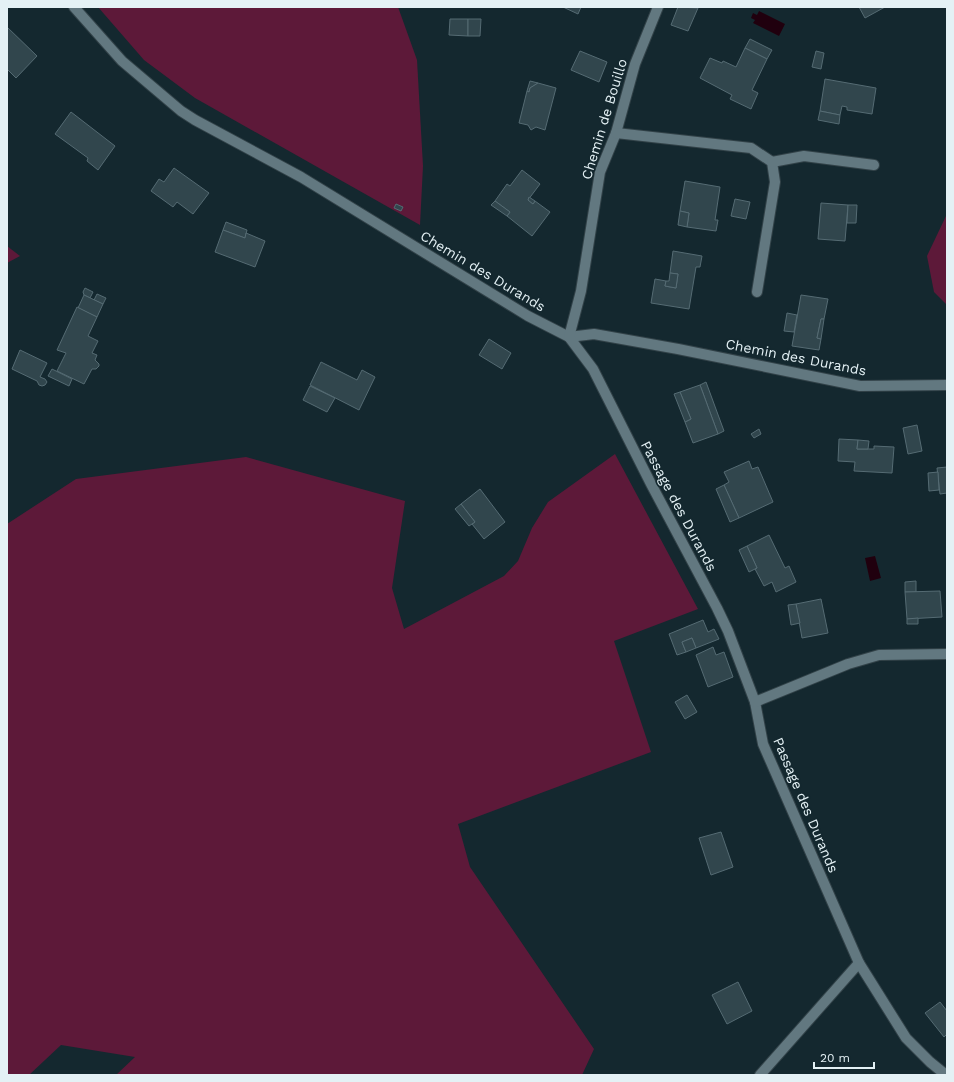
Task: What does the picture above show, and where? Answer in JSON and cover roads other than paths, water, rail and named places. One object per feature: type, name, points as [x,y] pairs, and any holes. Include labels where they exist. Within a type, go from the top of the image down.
[{"type":"street","name":"Chemin des Durands","points":[[74,7],[122,61],[181,111],[301,177],[528,316],[569,337],[594,334],[678,349],[860,386],[947,385]]},
{"type":"street","name":"Chemin de Bouillo","points":[[569,337],[580,291],[600,172],[616,133],[635,64],[658,7]]},
{"type":"street","points":[[616,133],[751,148],[772,162],[804,156],[874,165]]},
{"type":"street","points":[[757,292],[775,182],[772,162]]},
{"type":"street","name":"Passage des Durands","points":[[569,337],[593,369],[728,631],[755,702],[763,744],[859,964],[906,1038],[930,1062],[946,1075]]},
{"type":"street","points":[[755,702],[848,664],[879,655],[947,654]]},
{"type":"street","points":[[760,1075],[859,964]]}]
